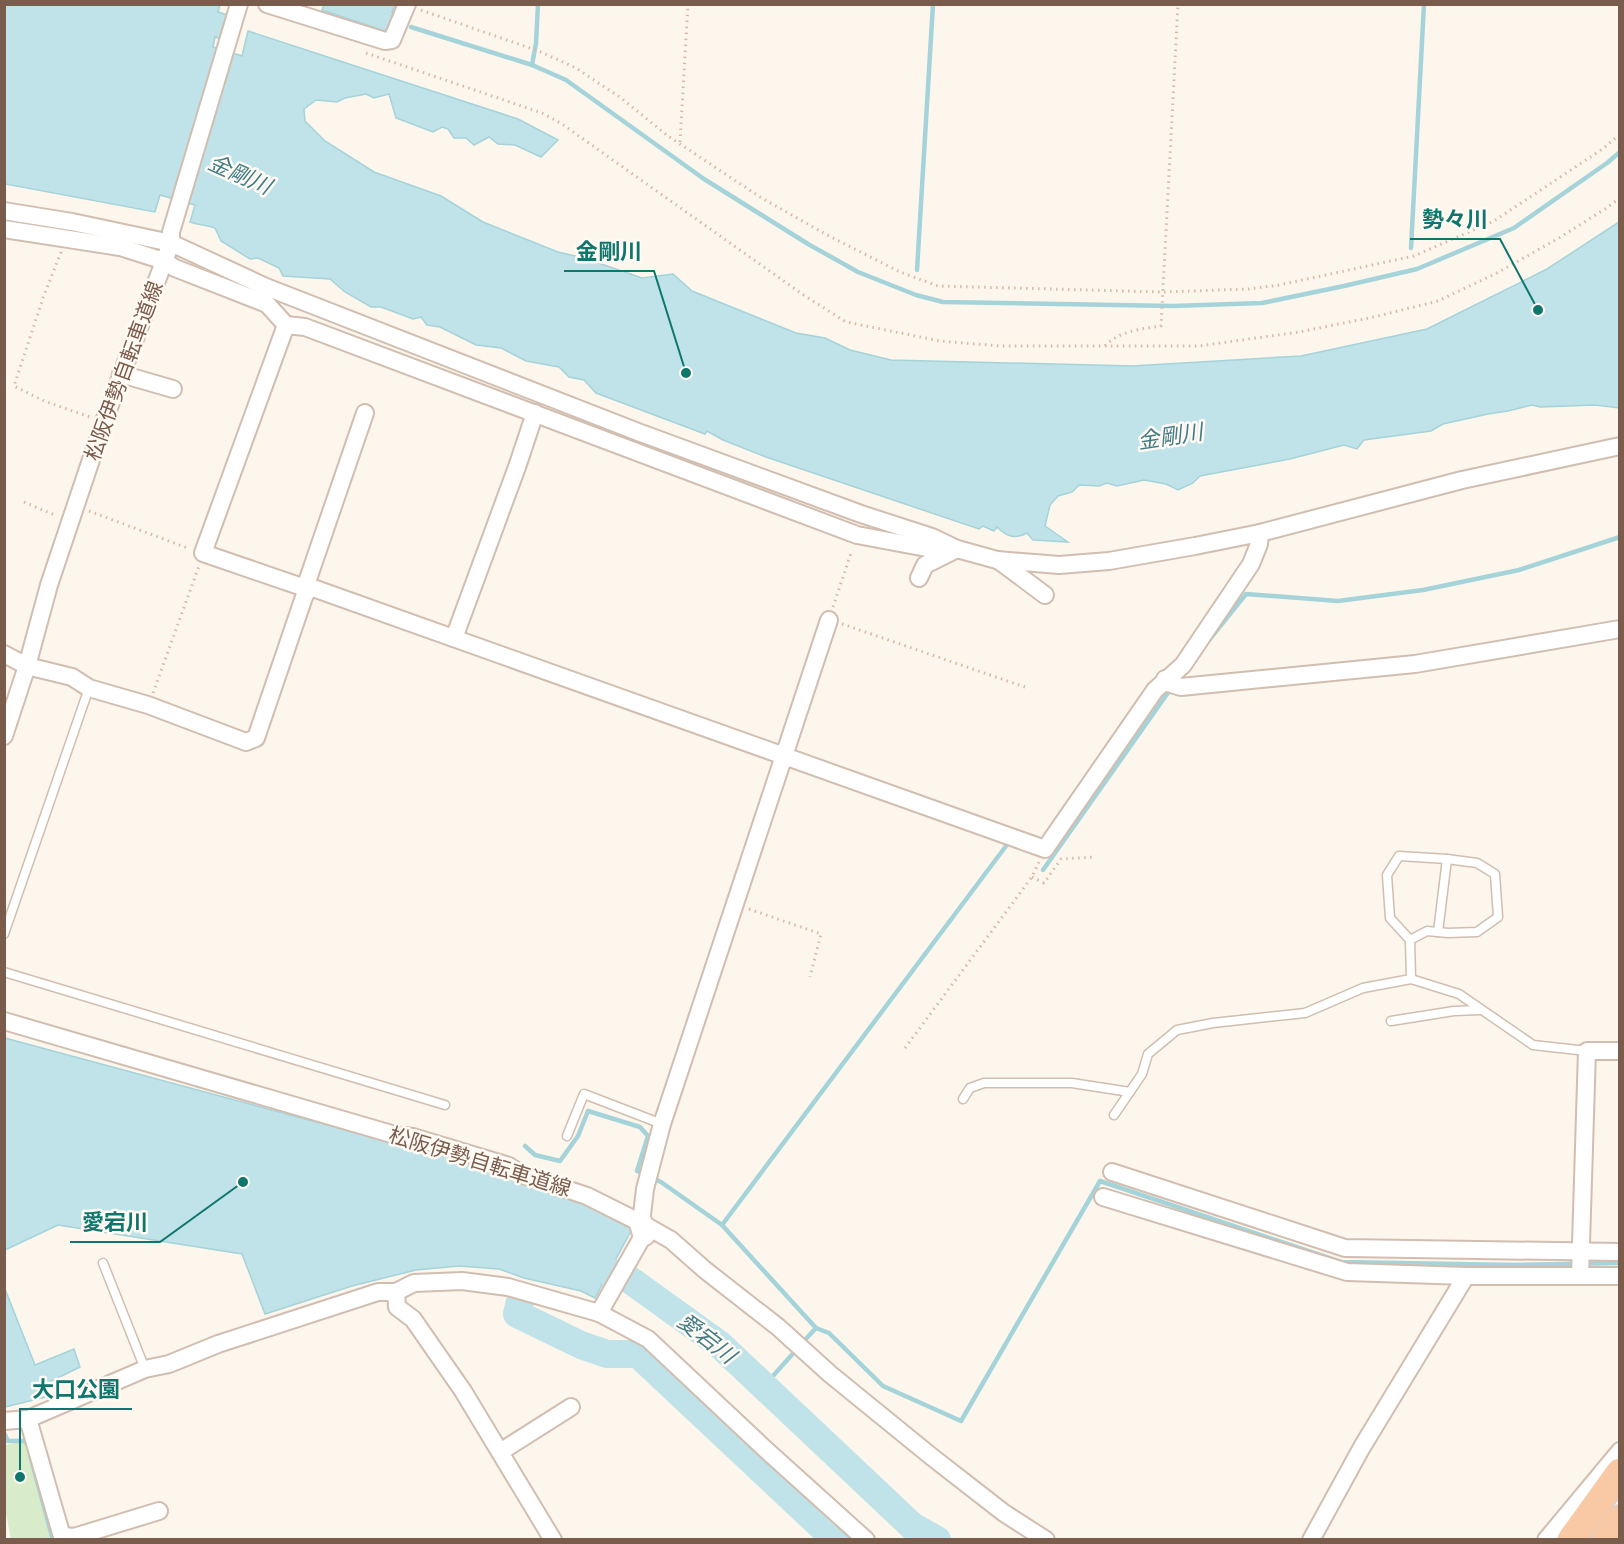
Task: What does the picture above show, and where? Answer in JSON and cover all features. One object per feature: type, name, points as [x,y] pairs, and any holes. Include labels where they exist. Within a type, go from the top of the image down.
[{"type":"highway","points":[[1571,1539],[1620,1472]]},
{"type":"highway","points":[[1605,1539],[1620,1519]]},
{"type":"street","points":[[251,7],[385,40],[393,40],[407,5]]},
{"type":"street","name":"松阪伊勢自転車道線","points":[[4,736],[75,506],[121,374],[164,261],[251,7]]},
{"type":"street","points":[[4,211],[171,237],[266,287],[627,428],[861,514],[933,537],[957,549],[997,560],[1059,565],[1109,561],[1260,533],[1462,480],[1620,446]]},
{"type":"street","points":[[4,229],[120,247],[164,261],[175,268],[267,304],[286,326],[305,327],[857,535],[937,550],[957,549]]},
{"type":"street","points":[[286,326],[203,554],[308,589],[313,588],[1045,849],[1155,690],[1172,683],[1415,664],[1620,629]]},
{"type":"street","points":[[121,374],[173,389]]},
{"type":"street","points":[[4,654],[27,666],[72,677],[89,688],[148,705],[246,742],[256,738],[308,589],[307,582],[365,413]]},
{"type":"street","points":[[454,638],[535,413]]},
{"type":"street","points":[[1172,683],[1251,564],[1259,544],[1260,533]]},
{"type":"street","points":[[919,578],[924,565],[957,549]]},
{"type":"street","points":[[997,560],[1045,595]]},
{"type":"street","points":[[599,1313],[642,1228],[645,1188],[662,1124],[829,620]]},
{"type":"street","name":"松阪伊勢自転車道線","points":[[4,1021],[395,1135],[413,1137],[509,1166],[522,1174],[587,1196],[642,1228],[671,1240],[932,1457],[1004,1513],[1046,1539]]},
{"type":"street","points":[[1581,1264],[1587,1051],[1620,1051]]},
{"type":"street","points":[[1112,1172],[1345,1248],[1581,1264],[1620,1276]]},
{"type":"street","points":[[1103,1197],[1347,1272],[1466,1276],[1581,1264],[1620,1252]]},
{"type":"street","points":[[1311,1539],[1362,1448],[1466,1276]]},
{"type":"street","points":[[4,1421],[28,1419],[145,1369],[169,1364],[218,1344],[378,1292],[396,1292],[414,1283],[462,1281],[484,1283],[508,1287],[599,1313],[648,1339],[764,1448],[866,1539]]},
{"type":"street","points":[[396,1292],[397,1307],[412,1319],[463,1391],[553,1539]]},
{"type":"street","points":[[500,1452],[571,1407]]},
{"type":"street","points":[[28,1419],[63,1538],[74,1537],[159,1511]]},
{"type":"street","points":[[1546,1539],[1620,1451]]},
{"type":"lane","points":[[4,934],[89,688]]},
{"type":"lane","points":[[1410,940],[1427,931],[1477,932],[1498,917],[1495,874],[1477,863],[1399,856],[1387,875],[1390,918],[1410,940],[1410,979]]},
{"type":"lane","points":[[1438,932],[1447,859]]},
{"type":"lane","points":[[4,972],[445,1105]]},
{"type":"lane","points":[[1114,1115],[1142,1074],[1148,1054],[1177,1030],[1213,1023],[1305,1013],[1363,988],[1410,979],[1459,994],[1533,1045],[1587,1051]]},
{"type":"lane","points":[[1391,1021],[1454,1011],[1480,1010]]},
{"type":"lane","points":[[963,1099],[970,1088],[984,1083],[1072,1083],[1130,1092]]},
{"type":"lane","points":[[567,1136],[584,1094],[662,1124]]},
{"type":"lane","points":[[103,1263],[145,1369]]},
{"type":"path","points":[[680,142],[688,4]]},
{"type":"path","points":[[1105,346],[1113,338],[1138,329],[1161,326],[1178,4]]},
{"type":"path","points":[[407,5],[541,52],[576,68],[621,98],[668,136],[760,197],[900,272],[938,286],[1163,292],[1249,289],[1279,285],[1414,256],[1494,221],[1604,148],[1620,134]]},
{"type":"path","points":[[361,51],[521,106],[562,124],[802,294],[846,322],[940,341],[1000,346],[1199,346],[1299,332],[1374,317],[1438,301],[1495,274],[1559,238],[1620,198]]},
{"type":"path","points":[[66,240],[43,298],[14,386],[45,401],[104,421]]},
{"type":"path","points":[[24,502],[64,518],[75,506],[203,554],[148,705]]},
{"type":"path","points":[[857,535],[829,620],[1025,687]]},
{"type":"path","points":[[905,1048],[1032,877],[1045,849]]},
{"type":"path","points":[[1032,877],[1044,883],[1061,859],[1095,857]]},
{"type":"path","points":[[736,899],[743,906],[821,934],[810,977]]},
{"type":"green space","points":[[25,1441],[51,1539],[11,1539],[5,1509],[5,1445]]},
{"type":"water","points":[[4,5],[220,5],[218,12],[228,15],[222,39],[215,37],[213,47],[242,56],[248,31],[518,119],[558,140],[541,157],[515,145],[498,144],[489,137],[474,145],[466,138],[454,138],[448,129],[442,127],[433,132],[396,118],[389,94],[374,98],[366,94],[337,102],[316,100],[304,109],[305,121],[325,141],[374,172],[441,196],[483,222],[558,252],[584,258],[642,278],[673,274],[692,291],[796,333],[825,338],[850,350],[891,360],[1132,366],[1301,356],[1427,329],[1547,269],[1619,222],[1619,408],[1595,405],[1540,407],[1532,405],[1443,424],[1431,431],[1364,440],[1357,449],[1344,445],[1290,459],[1200,476],[1193,483],[1178,490],[1166,484],[1144,480],[1117,486],[1107,483],[1099,486],[1079,485],[1072,492],[1058,496],[1050,505],[1045,526],[1068,542],[1033,540],[1027,533],[1011,536],[997,527],[994,531],[983,526],[979,529],[766,457],[707,431],[705,434],[596,393],[584,380],[569,377],[559,367],[526,361],[501,348],[476,345],[440,327],[427,325],[421,317],[413,319],[381,307],[371,307],[345,292],[330,279],[283,276],[279,268],[258,258],[250,259],[221,241],[215,228],[190,222],[195,205],[160,195],[155,212],[5,184]]},
{"type":"water","points":[[324,5],[395,5],[392,12],[399,14],[385,31],[322,10]]},
{"type":"water","points":[[5,1038],[501,1172],[584,1204],[632,1229],[595,1298],[581,1291],[524,1278],[499,1269],[459,1266],[416,1270],[352,1286],[265,1314],[242,1254],[58,1225],[5,1250]]},
{"type":"water","points":[[5,1289],[35,1365],[74,1349],[80,1367],[45,1384],[50,1396],[5,1407]]},
{"type":"waterway","points":[[532,65],[536,43],[538,4]]},
{"type":"waterway","points":[[917,270],[933,4]]},
{"type":"waterway","points":[[1411,248],[1424,4]]},
{"type":"waterway","points":[[411,27],[532,65],[566,80],[704,179],[808,244],[858,272],[916,295],[943,302],[1173,306],[1262,303],[1344,286],[1417,269],[1514,228],[1620,152]]},
{"type":"waterway","points":[[1209,640],[1246,594],[1338,601],[1423,590],[1519,570],[1620,537]]},
{"type":"waterway","points":[[1043,870],[1172,687]]},
{"type":"waterway","points":[[652,1178],[722,1225],[1006,846]]},
{"type":"waterway","points":[[525,1146],[535,1155],[560,1161],[578,1136],[588,1111],[640,1127],[648,1136],[637,1171],[645,1174]]},
{"type":"waterway","points":[[802,1343],[816,1328],[829,1333],[883,1386],[961,1421],[1100,1181],[1341,1262],[1515,1265],[1620,1263]]},
{"type":"waterway","points":[[722,1225],[816,1328]]},
{"type":"waterway","name":"愛宕川","points":[[573,1257],[630,1280],[719,1344],[912,1526],[937,1540]]},
{"type":"waterway","points":[[520,1301],[517,1314],[581,1345],[607,1354],[638,1354],[836,1540]]},
{"type":"waterway","points":[[764,1386],[797,1349]]},
{"type":"waterway","points":[[4,1433],[8,1441],[26,1441],[27,1444]]},
{"type":"waterway","points":[[30,1455],[53,1540]]},
{"type":"place","name":"勢々川","points":[[1538,310]]},
{"type":"place","name":"金剛川","points":[[686,373]]},
{"type":"place","name":"愛宕川","points":[[243,1182]]},
{"type":"place","name":"大口公園","points":[[20,1477]]}]
